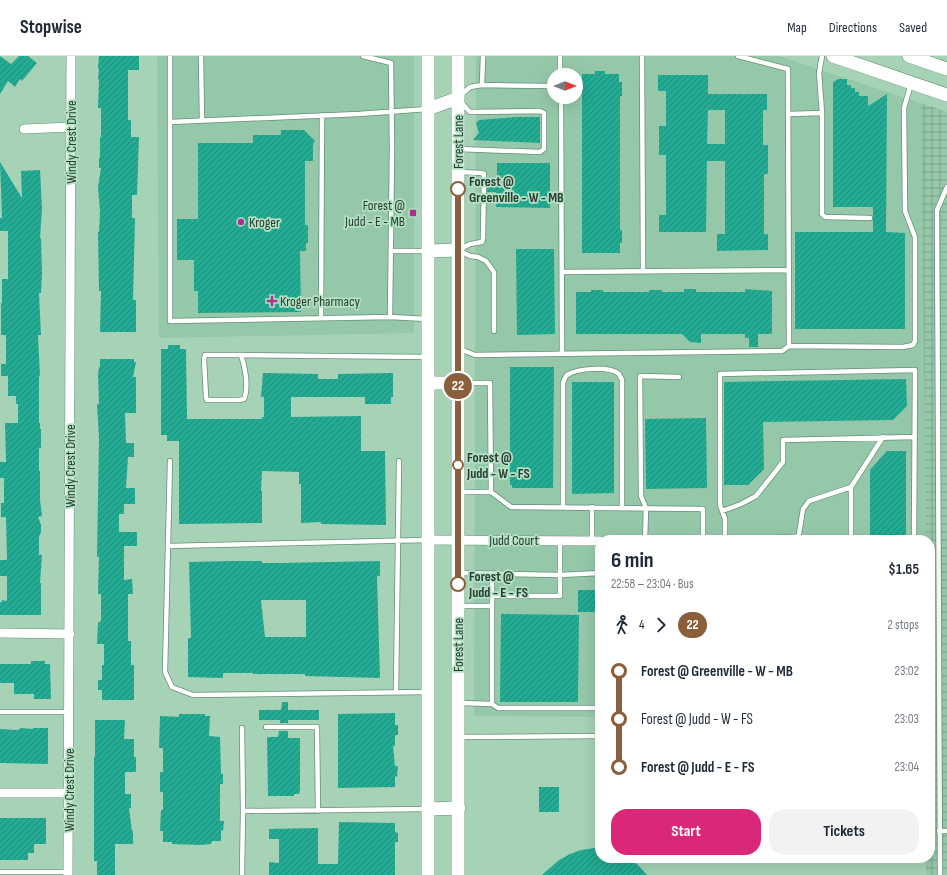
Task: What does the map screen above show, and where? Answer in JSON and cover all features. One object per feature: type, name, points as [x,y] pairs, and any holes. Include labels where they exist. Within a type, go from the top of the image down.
[{"type":"main road","points":[[428,56],[428,875]]},
{"type":"main road","name":"Forest Lane","points":[[458,56],[458,875]]},
{"type":"main road","points":[[833,56],[947,95]]},
{"type":"main road","points":[[909,56],[947,69]]},
{"type":"main road","points":[[428,108],[458,98]]},
{"type":"main road","points":[[429,251],[458,250]]},
{"type":"main road","points":[[428,383],[458,383]]},
{"type":"main road","points":[[428,809],[459,808]]},
{"type":"street","name":"Windy Crest Drive","points":[[68,874],[70,712],[71,56]]},
{"type":"street","points":[[24,129],[71,128]]},
{"type":"street","name":"Judd Court","points":[[428,540],[595,541]]},
{"type":"street","points":[[0,634],[70,634]]},
{"type":"street","points":[[0,793],[69,794]]},
{"type":"lane","points":[[170,56],[170,321],[321,318],[390,318],[428,320]]},
{"type":"lane","points":[[201,56],[202,120]]},
{"type":"lane","points":[[364,56],[391,63],[392,155],[390,318]]},
{"type":"lane","points":[[482,85],[483,56]]},
{"type":"lane","points":[[560,56],[560,68]]},
{"type":"lane","points":[[642,56],[643,272]]},
{"type":"lane","points":[[738,56],[788,69],[789,346]]},
{"type":"lane","points":[[822,56],[819,73],[822,113],[822,214],[825,217],[870,218]]},
{"type":"lane","points":[[458,348],[475,355],[782,351],[789,346],[913,346],[915,341],[916,237],[905,211],[904,108],[911,82]]},
{"type":"lane","points":[[458,149],[540,152],[544,149],[544,113],[540,111],[470,112],[458,98],[470,86],[547,86]]},
{"type":"lane","points":[[560,104],[562,353]]},
{"type":"lane","points":[[170,122],[391,112],[428,108]]},
{"type":"lane","points":[[789,114],[822,113]]},
{"type":"lane","points":[[321,318],[322,115]]},
{"type":"lane","points":[[458,172],[481,172],[484,174],[484,239],[482,242],[470,244],[458,250]]},
{"type":"lane","points":[[940,875],[937,210],[947,187]]},
{"type":"lane","points":[[458,250],[486,261],[494,272],[494,331]]},
{"type":"lane","points":[[391,251],[429,251]]},
{"type":"lane","points":[[562,272],[789,270]]},
{"type":"lane","points":[[241,355],[245,365],[246,394],[244,399],[207,400],[205,355],[241,355],[428,357]]},
{"type":"lane","points":[[563,507],[563,383],[566,376],[586,369],[610,370],[619,374],[622,380],[622,507]]},
{"type":"lane","points":[[725,535],[725,519],[720,505],[720,374],[914,370],[914,535]]},
{"type":"lane","points":[[645,535],[646,508],[641,496],[640,376],[679,377]]},
{"type":"lane","points":[[458,383],[490,383],[491,492]]},
{"type":"lane","points":[[722,510],[741,504],[756,496],[783,462],[783,440],[914,437]]},
{"type":"lane","points":[[851,535],[851,487],[883,438]]},
{"type":"lane","points":[[170,461],[165,672],[172,687],[193,694],[428,692]]},
{"type":"lane","points":[[396,692],[399,461]]},
{"type":"lane","points":[[799,535],[803,509],[809,501],[851,487]]},
{"type":"lane","points":[[458,492],[491,492],[511,507],[703,509],[703,535]]},
{"type":"lane","points":[[592,507],[595,535]]},
{"type":"lane","points":[[168,546],[428,540]]},
{"type":"lane","points":[[492,596],[560,596],[560,540]]},
{"type":"lane","points":[[458,573],[595,573]]},
{"type":"lane","points":[[492,574],[492,704]]},
{"type":"lane","points":[[458,606],[492,606]]},
{"type":"lane","points":[[458,703],[492,704],[498,708],[595,708]]},
{"type":"lane","points":[[0,712],[70,712]]},
{"type":"lane","points":[[266,727],[317,727],[318,811]]},
{"type":"lane","points":[[242,728],[242,875]]},
{"type":"lane","points":[[459,737],[595,736]]},
{"type":"lane","points":[[243,811],[428,809]]},
{"type":"lane","points":[[940,831],[947,831]]},
{"type":"lane","points":[[0,872],[68,874]]},
{"type":"shaded area","points":[[157,56],[414,56],[414,333],[159,338]]},
{"type":"shaded area","points":[[476,56],[779,56],[921,103],[926,535],[595,535],[595,717],[474,716]]},
{"type":"shaded area","points":[[921,103],[947,112],[947,875],[926,875],[926,863],[935,863],[935,535],[926,535]]},
{"type":"building","points":[[0,56],[11,64],[19,56],[28,56],[37,63],[22,81],[20,79],[15,87],[8,81],[0,94]]},
{"type":"building","points":[[99,56],[139,56],[139,70],[128,70],[128,120],[131,120],[131,137],[139,137],[137,195],[132,195],[132,218],[135,218],[133,300],[136,300],[136,332],[100,332],[101,291],[99,291],[98,232],[100,211],[98,187],[101,168],[99,168],[99,158],[101,108],[98,108]]},
{"type":"building","points":[[595,71],[605,71],[605,74],[619,74],[619,82],[622,82],[622,96],[620,96],[620,230],[622,230],[622,243],[620,243],[620,253],[582,253],[583,74],[595,74]]},
{"type":"building","points":[[658,75],[708,75],[708,94],[767,94],[767,110],[763,110],[763,145],[768,145],[768,174],[764,174],[764,234],[768,234],[768,250],[717,251],[717,234],[725,234],[725,161],[707,161],[706,232],[659,232],[659,215],[666,215],[666,155],[659,155],[659,126],[666,126],[666,91],[658,91]],"holes":[[[708,110],[725,110],[725,144],[707,144]]]},
{"type":"building","points":[[838,79],[847,79],[847,85],[851,85],[851,88],[855,88],[855,92],[859,92],[859,96],[868,96],[868,106],[887,94],[886,232],[905,233],[905,329],[795,329],[795,232],[873,232],[873,207],[833,207],[833,82]]},
{"type":"building","points":[[540,117],[540,143],[473,140],[479,133],[476,123],[479,120]]},
{"type":"building","name":"Kroger","points":[[281,130],[304,130],[315,141],[313,144],[313,161],[305,161],[305,225],[308,225],[308,243],[306,243],[306,251],[300,251],[301,312],[198,313],[198,291],[194,291],[194,260],[177,260],[177,219],[198,219],[198,143],[253,143],[253,135],[281,135]]},
{"type":"building","points":[[0,162],[22,198],[21,171],[40,170],[42,209],[40,238],[42,274],[41,293],[39,293],[41,335],[38,335],[40,376],[39,423],[41,429],[39,471],[42,516],[38,517],[41,525],[39,555],[42,555],[40,583],[41,615],[0,615],[0,602],[2,602],[2,600],[7,601],[7,576],[0,576],[0,560],[7,560],[6,517],[1,517],[1,503],[4,503],[4,478],[0,478],[0,462],[6,462],[5,423],[18,423],[18,404],[16,404],[16,396],[8,396],[8,376],[1,376],[1,364],[6,364],[6,335],[1,335],[1,303],[2,279],[8,279],[8,231],[0,231],[0,218],[2,218]]},
{"type":"building","points":[[497,163],[550,163],[550,208],[496,207],[496,192],[487,192],[488,179],[497,179]]},
{"type":"building","points":[[516,249],[554,249],[555,334],[517,335]]},
{"type":"building","points":[[684,289],[696,289],[696,292],[745,292],[745,289],[772,291],[772,334],[758,334],[758,347],[749,347],[749,338],[745,338],[745,334],[701,334],[701,343],[690,342],[682,334],[576,334],[576,292],[603,290],[603,292],[649,292],[649,290],[662,290],[662,292],[684,292]]},
{"type":"building","points":[[168,345],[180,345],[180,349],[186,349],[187,419],[262,419],[262,417],[264,417],[264,397],[261,397],[263,373],[318,374],[318,379],[338,379],[338,374],[393,373],[393,397],[391,397],[391,404],[365,404],[365,397],[291,397],[291,417],[361,416],[361,451],[385,451],[386,525],[321,524],[321,522],[301,523],[301,484],[299,484],[299,472],[262,471],[262,523],[179,524],[179,441],[167,441],[167,435],[161,435],[161,349],[168,349]]},
{"type":"building","points":[[100,359],[134,359],[134,362],[136,362],[133,377],[136,377],[136,413],[125,413],[126,443],[134,443],[134,457],[128,457],[126,488],[135,488],[135,504],[124,504],[124,514],[119,514],[119,532],[137,532],[137,546],[124,546],[124,580],[132,579],[133,594],[128,594],[128,641],[131,641],[131,665],[134,665],[134,700],[102,700],[102,690],[98,690],[98,680],[102,680],[102,665],[104,665],[104,644],[97,644],[98,623],[101,621],[101,594],[98,594],[99,557],[97,557],[99,438],[97,404],[99,404],[98,375]]},
{"type":"building","points":[[510,367],[554,367],[553,488],[512,488],[512,485],[510,485]]},
{"type":"building","points":[[906,379],[907,406],[893,420],[763,422],[764,469],[748,485],[724,485],[724,382]]},
{"type":"building","points":[[572,382],[614,382],[614,493],[572,494]]},
{"type":"building","points":[[706,418],[707,488],[646,489],[645,419]]},
{"type":"building","points":[[887,451],[906,451],[906,535],[870,535],[870,470]]},
{"type":"building","points":[[262,561],[262,563],[281,563],[380,561],[380,576],[377,576],[380,678],[253,673],[223,673],[223,678],[188,677],[188,638],[191,638],[189,562]],"holes":[[[261,600],[306,600],[306,637],[265,637]]]},
{"type":"building","points":[[578,590],[595,590],[595,612],[578,612]]},
{"type":"building","points":[[501,614],[579,615],[578,702],[500,702]]},
{"type":"building","points":[[31,661],[45,661],[45,664],[50,664],[51,699],[34,699],[34,694],[14,694],[14,683],[0,683],[0,664],[31,664]]},
{"type":"building","points":[[282,702],[288,702],[288,710],[319,710],[319,720],[288,720],[288,723],[280,723],[280,720],[259,720],[259,710],[281,710]]},
{"type":"building","points":[[395,713],[395,725],[398,725],[398,735],[395,735],[395,746],[393,746],[395,766],[398,766],[397,777],[395,776],[395,787],[338,788],[338,714]]},
{"type":"building","points":[[179,714],[205,714],[205,716],[210,716],[209,736],[220,737],[221,774],[223,774],[223,784],[220,784],[220,821],[224,821],[223,831],[221,830],[221,841],[212,841],[211,844],[172,844],[172,842],[163,842],[163,831],[160,831],[161,810],[163,810],[163,792],[160,792],[160,772],[163,772],[163,748],[159,748],[160,716],[179,717]]},
{"type":"building","points":[[95,720],[125,720],[124,739],[134,739],[136,772],[125,772],[125,794],[131,794],[131,808],[129,808],[133,831],[133,844],[115,844],[115,875],[97,875],[97,861],[94,861]]},
{"type":"building","points":[[20,728],[48,728],[48,764],[0,763],[0,729],[17,730]]},
{"type":"building","points":[[279,731],[288,731],[288,738],[300,738],[300,791],[299,794],[294,794],[294,796],[268,796],[267,737],[278,737]]},
{"type":"building","points":[[539,787],[559,787],[559,812],[539,812]]},
{"type":"building","points":[[0,818],[46,818],[46,844],[34,844],[34,853],[28,853],[28,860],[0,860]]},
{"type":"building","points":[[339,822],[395,823],[395,832],[398,833],[398,842],[395,842],[395,875],[269,875],[269,862],[279,863],[279,839],[269,839],[269,829],[318,828],[318,864],[338,864]]},
{"type":"building","points":[[595,848],[595,863],[635,863],[647,875],[542,875],[559,860],[581,850]]},
{"type":"bus line","name":"22","points":[[458,189],[458,584]]},
{"type":"place","name":"Forest @ Greenville - W - MB","points":[[458,189]]},
{"type":"place","name":"Forest @ Judd - E - MB","points":[[413,213]]},
{"type":"place","name":"Kroger","points":[[241,222]]},
{"type":"place","name":"Kroger Pharmacy","points":[[272,301]]},
{"type":"place","name":"Forest @ Judd - W - FS","points":[[458,465]]},
{"type":"place","name":"Forest @ Judd - E - FS","points":[[458,584]]}]
